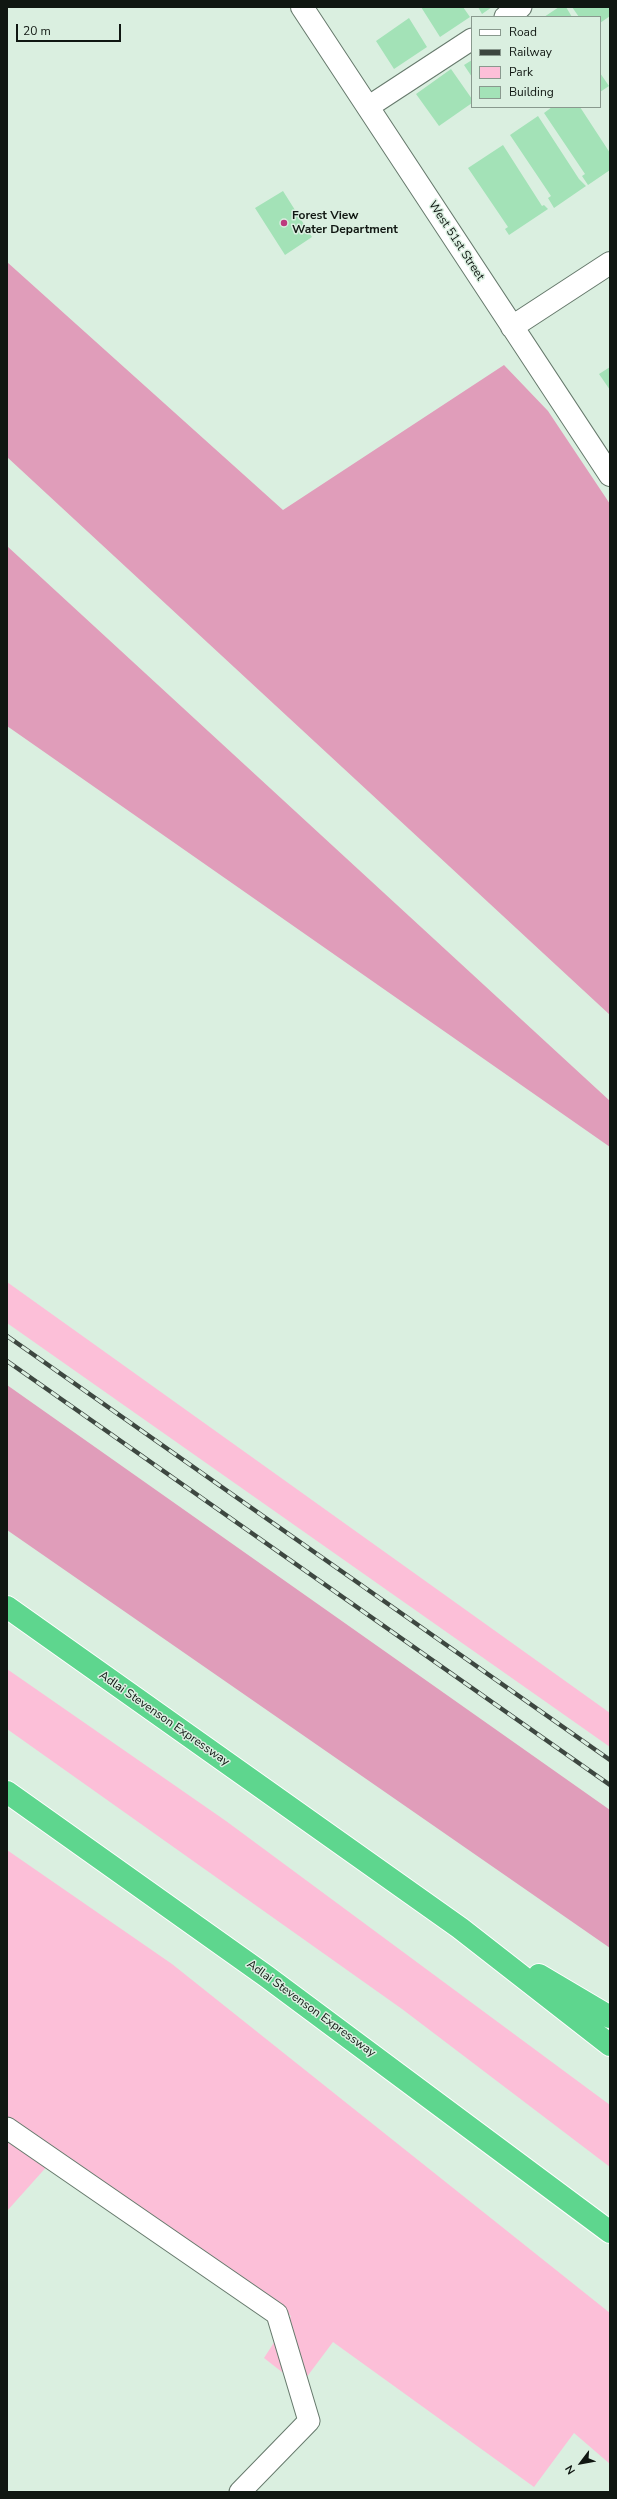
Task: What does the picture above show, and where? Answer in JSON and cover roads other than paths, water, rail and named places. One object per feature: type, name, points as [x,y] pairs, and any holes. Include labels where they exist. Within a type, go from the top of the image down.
[{"type":"highway","name":"Adlai Stevenson Expressway","points":[[7,1607],[460,1928],[610,2045]]},
{"type":"highway","name":"Adlai Stevenson Expressway","points":[[7,1792],[266,1976],[575,2204],[610,2232]]},
{"type":"highway","points":[[460,1928],[610,2016]]},
{"type":"highway","points":[[575,2204],[610,2237]]},
{"type":"street","name":"West 51st Street","points":[[302,7],[610,475]]},
{"type":"street","points":[[512,326],[610,263]]},
{"type":"lane","points":[[507,16],[521,7]]},
{"type":"lane","points":[[368,107],[471,40]]},
{"type":"lane","points":[[7,2128],[277,2314],[309,2421],[240,2492]]},
{"type":"railway","points":[[7,1336],[610,1760]]},
{"type":"railway","points":[[7,1361],[610,1785]]},
{"type":"place","name":"Forest View Water Department","points":[[284,223]]}]
